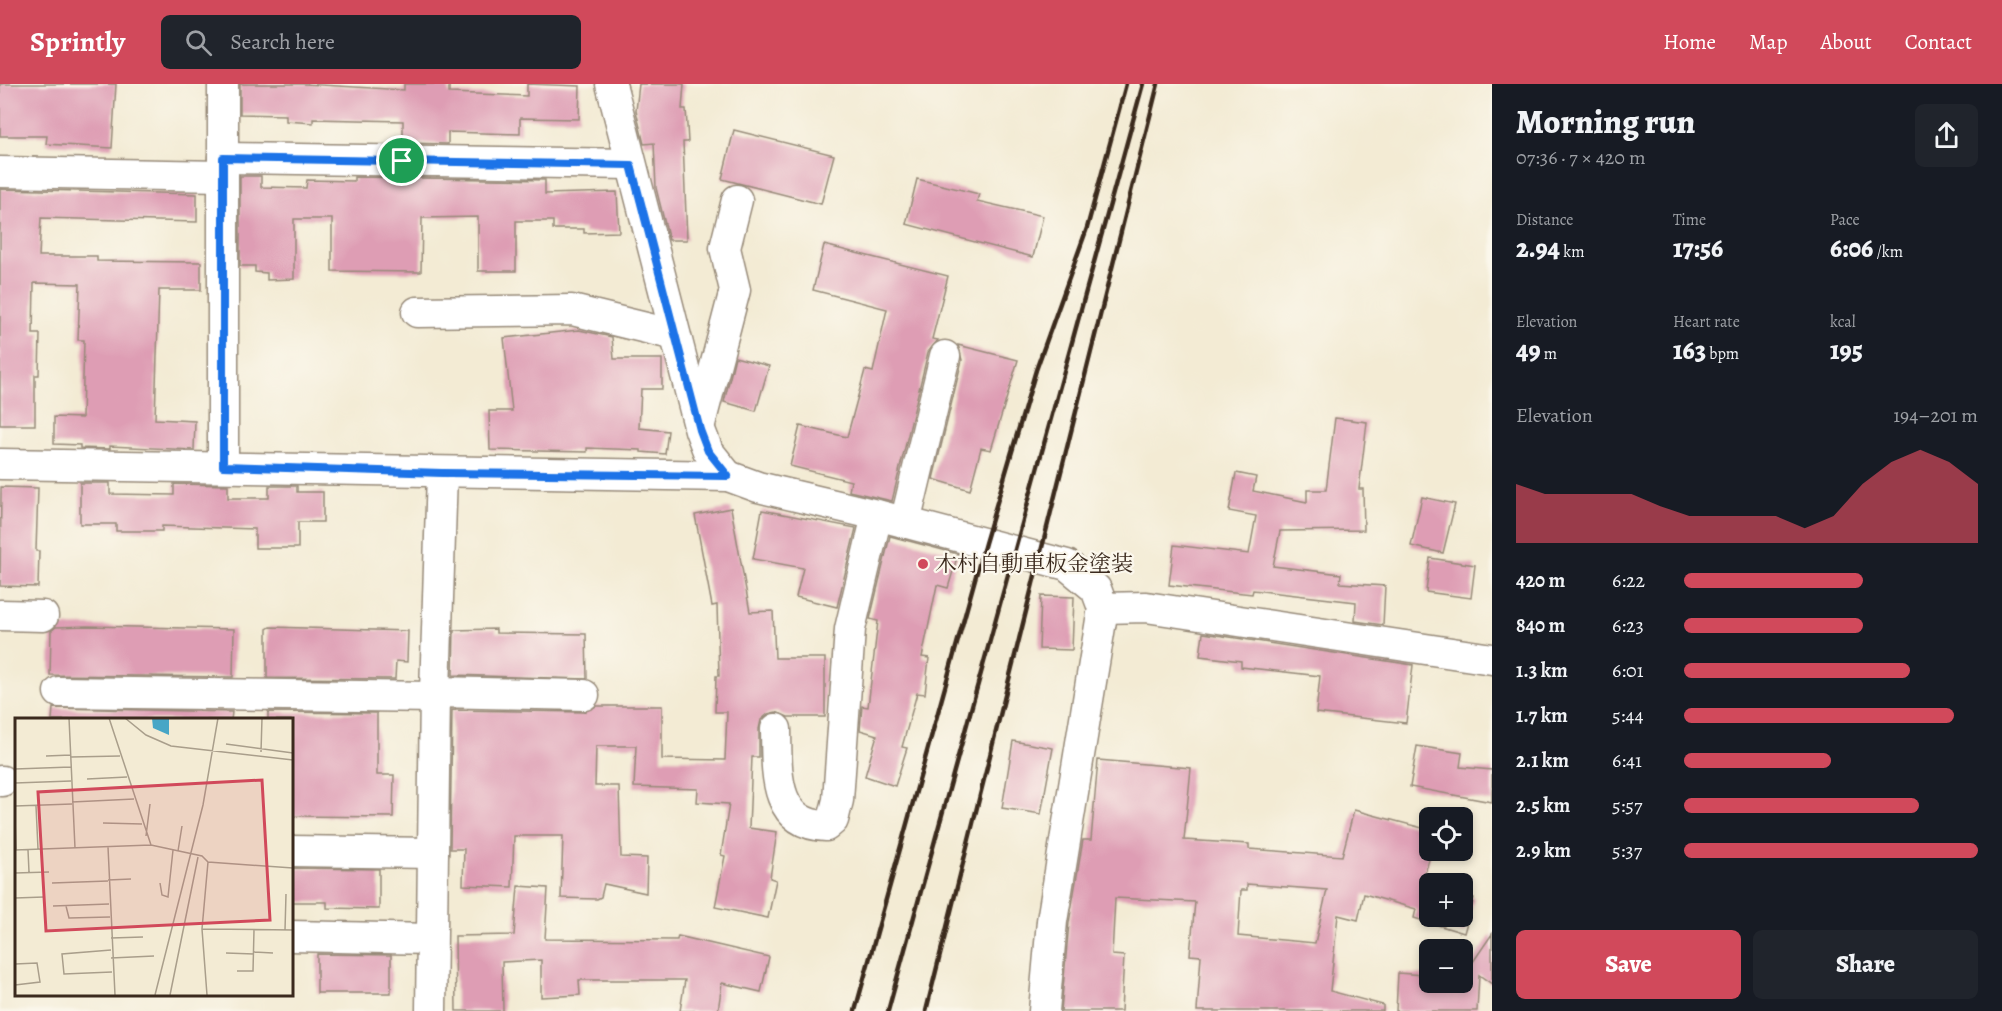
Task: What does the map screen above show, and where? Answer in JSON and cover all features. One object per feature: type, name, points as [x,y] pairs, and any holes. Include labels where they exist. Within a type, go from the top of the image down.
[{"type":"street","points":[[223,84],[223,466]]},
{"type":"street","points":[[611,84],[699,427],[708,451],[728,476]]},
{"type":"street","points":[[0,172],[223,167],[631,165]]},
{"type":"street","points":[[699,427],[735,290],[724,248],[737,200]]},
{"type":"street","points":[[417,312],[572,310],[675,335]]},
{"type":"street","points":[[776,729],[779,777],[787,808],[806,823],[826,826],[833,820],[838,800],[850,629],[891,519],[945,356]]},
{"type":"street","points":[[0,464],[728,476],[758,488],[891,519],[1067,565],[1096,589],[1103,608],[1052,921],[1044,1011]]},
{"type":"street","points":[[431,1011],[435,695],[442,473]]},
{"type":"street","points":[[1103,608],[1146,607],[1492,659]]},
{"type":"street","points":[[0,615],[43,616]]},
{"type":"street","points":[[59,692],[584,695]]},
{"type":"street","points":[[292,851],[433,852]]},
{"type":"street","points":[[292,936],[431,939]]},
{"type":"building","points":[[0,84],[116,84],[112,148],[46,144],[47,136],[0,136]]},
{"type":"building","points":[[240,84],[305,84],[404,90],[404,84],[449,84],[449,93],[527,96],[527,84],[580,86],[579,119],[520,118],[520,134],[448,132],[448,144],[403,143],[403,121],[313,119],[313,123],[286,121],[286,115],[240,114]]},
{"type":"building","points":[[639,84],[684,84],[682,109],[686,109],[688,142],[683,142],[687,240],[669,240],[656,188],[654,143],[644,144],[636,111]]},
{"type":"building","points":[[734,130],[834,155],[821,204],[722,179]]},
{"type":"building","points":[[240,176],[261,176],[261,187],[306,188],[307,180],[354,181],[354,177],[545,180],[545,194],[617,192],[619,232],[584,233],[584,229],[553,229],[553,221],[516,221],[516,271],[478,271],[478,217],[422,218],[421,272],[332,271],[332,219],[294,219],[294,279],[267,280],[267,273],[255,272],[255,266],[240,266]]},
{"type":"building","points":[[917,179],[979,194],[977,201],[1043,216],[1033,257],[906,224]]},
{"type":"building","points":[[0,189],[197,194],[197,222],[41,218],[39,256],[97,256],[97,261],[201,262],[201,290],[159,290],[155,419],[195,421],[194,450],[110,446],[110,449],[80,448],[80,445],[54,444],[54,417],[82,418],[84,340],[78,340],[80,284],[34,283],[33,334],[40,334],[39,375],[35,375],[35,425],[0,425]]},
{"type":"building","points":[[824,245],[948,276],[932,339],[938,340],[928,352],[892,501],[849,491],[851,481],[790,466],[800,426],[847,437],[865,370],[873,372],[887,309],[813,290]]},
{"type":"building","points":[[579,330],[612,337],[614,359],[662,359],[662,389],[641,389],[639,428],[668,431],[665,454],[641,452],[641,450],[587,448],[587,452],[490,450],[489,411],[512,411],[504,338]]},
{"type":"building","points":[[958,345],[1018,360],[991,450],[981,448],[970,490],[933,479],[962,360]]},
{"type":"building","points":[[735,357],[769,366],[756,411],[724,402]]},
{"type":"building","points":[[1335,418],[1367,422],[1359,489],[1363,489],[1364,530],[1280,531],[1273,566],[1341,574],[1340,583],[1385,586],[1383,625],[1355,621],[1356,602],[1253,590],[1252,594],[1169,585],[1174,545],[1249,554],[1256,516],[1229,511],[1236,473],[1256,477],[1253,491],[1307,502],[1307,490],[1326,490]]},
{"type":"building","points":[[80,483],[110,483],[110,494],[174,495],[174,484],[228,485],[228,498],[269,498],[269,486],[297,486],[297,492],[323,492],[323,522],[298,522],[298,548],[255,548],[255,529],[162,526],[162,531],[116,531],[116,524],[80,524]]},
{"type":"building","points":[[1,487],[38,488],[36,551],[39,551],[38,587],[0,586]]},
{"type":"building","points":[[1422,497],[1455,504],[1443,553],[1411,546]]},
{"type":"building","points":[[731,508],[750,612],[773,611],[775,658],[825,658],[825,717],[788,717],[776,712],[768,714],[761,720],[759,729],[759,757],[752,757],[749,828],[777,832],[770,878],[776,880],[768,918],[715,907],[725,856],[721,855],[729,804],[697,802],[698,789],[634,787],[636,746],[596,746],[595,786],[619,786],[621,857],[647,858],[646,893],[604,884],[601,897],[597,899],[561,898],[563,836],[514,836],[512,887],[463,885],[464,849],[450,849],[452,710],[584,712],[596,706],[662,706],[662,759],[725,760],[727,712],[715,712],[716,676],[719,676],[717,605],[712,606],[695,515]]},
{"type":"building","points":[[762,510],[856,528],[837,607],[796,597],[803,568],[753,559]]},
{"type":"building","points":[[890,536],[958,554],[948,588],[937,585],[922,657],[929,658],[925,694],[917,693],[902,747],[907,748],[895,786],[865,776],[877,735],[860,730],[862,706],[868,707],[878,621],[870,619]]},
{"type":"building","points":[[1430,558],[1475,565],[1471,598],[1426,592]]},
{"type":"building","points":[[1041,596],[1074,597],[1072,650],[1039,649]]},
{"type":"building","points":[[56,627],[234,629],[233,677],[50,675],[51,631]]},
{"type":"building","points":[[270,627],[408,631],[407,662],[396,661],[395,679],[267,678],[267,629]]},
{"type":"building","points":[[496,629],[496,633],[586,634],[587,679],[453,675],[454,630]]},
{"type":"building","points":[[1203,633],[1413,665],[1406,723],[1316,713],[1320,676],[1241,667],[1241,661],[1200,656]]},
{"type":"building","points":[[53,708],[232,712],[231,718],[52,718]]},
{"type":"building","points":[[268,712],[377,713],[377,775],[394,775],[393,817],[292,816],[292,718],[268,718]]},
{"type":"building","points":[[1013,741],[1053,748],[1041,814],[1002,808]]},
{"type":"building","points":[[1417,746],[1462,753],[1460,767],[1492,770],[1492,802],[1410,787]]},
{"type":"building","points":[[1098,760],[1191,768],[1184,840],[1249,844],[1249,849],[1342,856],[1354,810],[1419,827],[1419,861],[1429,861],[1425,873],[1419,873],[1419,920],[1414,918],[1416,909],[1364,894],[1358,920],[1338,915],[1330,991],[1383,1005],[1383,1011],[1197,1011],[1201,956],[1190,955],[1195,902],[1115,898],[1112,955],[1124,956],[1121,1011],[1061,1011],[1069,923],[1083,840],[1091,840]],"holes":[[[1247,884],[1327,890],[1315,943],[1238,936],[1241,890],[1247,890]]]},
{"type":"building","points":[[292,868],[379,869],[379,909],[327,908],[327,902],[292,902]]},
{"type":"building","points":[[518,886],[548,888],[545,939],[677,940],[678,936],[769,957],[761,992],[722,983],[718,1011],[680,1011],[685,980],[579,980],[580,995],[541,997],[541,960],[502,962],[503,1011],[456,1011],[455,936],[514,935]]},
{"type":"building","points":[[1444,927],[1466,927],[1464,933]]},
{"type":"building","points":[[1492,934],[1492,984],[1479,975],[1477,1011],[1396,1011],[1398,973],[1419,975],[1419,993],[1473,993],[1473,962]]},
{"type":"building","points":[[317,954],[391,955],[391,993],[317,993]]},
{"type":"railway","points":[[855,1011],[985,543],[1036,370],[1087,228],[1126,84]]},
{"type":"railway","points":[[888,1011],[1143,84]]},
{"type":"railway","points":[[926,1011],[1158,84]]},
{"type":"place","name":"木村自動車板金塗装","points":[[923,564]]},
{"type":"route","points":[[223,158],[402,161],[631,165],[700,430],[708,451],[728,476],[442,473],[223,466],[223,158]]}]
